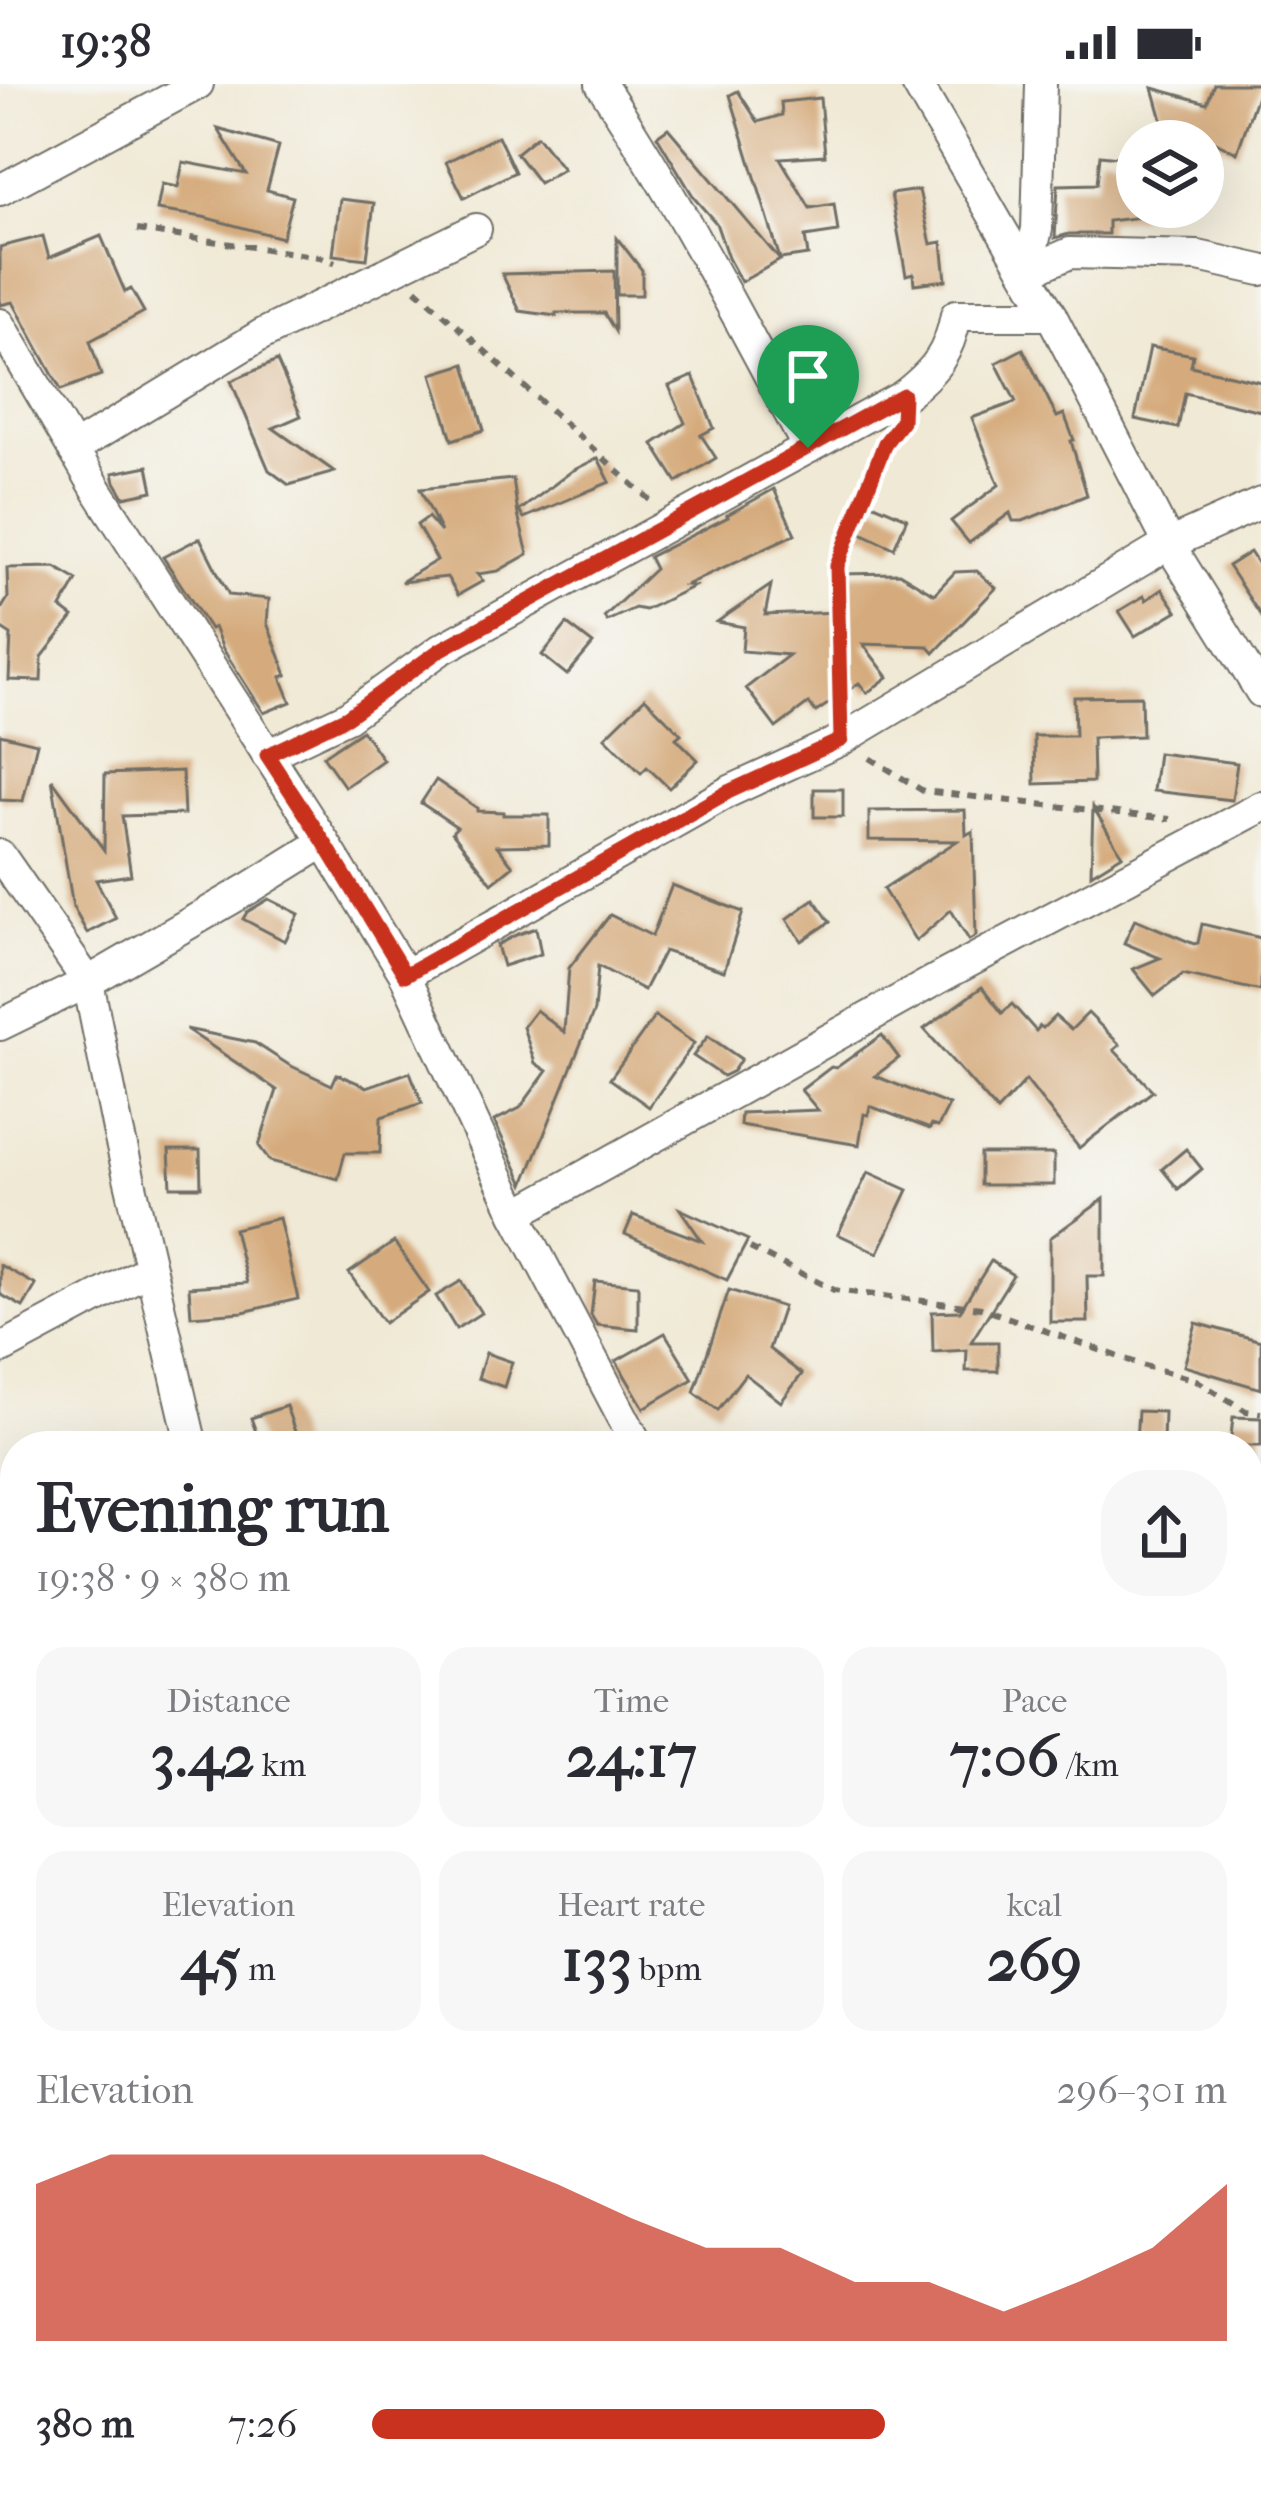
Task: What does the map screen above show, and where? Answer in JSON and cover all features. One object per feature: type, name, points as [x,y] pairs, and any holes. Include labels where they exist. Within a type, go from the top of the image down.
[{"type":"street","points":[[0,190],[198,84]]},
{"type":"street","points":[[601,84],[706,256],[808,448]]},
{"type":"street","points":[[917,84],[1051,315],[1168,544],[1261,692]]},
{"type":"street","points":[[1027,272],[1036,229],[1041,84]]},
{"type":"street","points":[[73,449],[261,335],[476,229]]},
{"type":"street","points":[[1027,272],[1070,253],[1198,256],[1261,270]]},
{"type":"street","points":[[267,755],[347,717],[440,650],[903,395],[930,375],[951,342],[956,315],[1051,315]]},
{"type":"street","points":[[0,324],[73,449],[405,975],[516,1214],[630,1431]]},
{"type":"street","points":[[405,975],[728,792],[841,740],[1168,544],[1261,503]]},
{"type":"street","points":[[516,1214],[948,973],[1261,807]]},
{"type":"street","points":[[0,1025],[88,982],[324,842]]},
{"type":"street","points":[[0,855],[88,982],[188,1431]]},
{"type":"street","points":[[0,1349],[150,1269]]},
{"type":"path","points":[[137,230],[320,257],[416,289],[674,522]]},
{"type":"path","points":[[903,395],[902,421],[885,443],[837,566],[841,740],[923,791],[1173,819]]},
{"type":"path","points":[[750,1248],[834,1290],[981,1307],[1196,1380],[1246,1411],[1261,1413]]},
{"type":"building","points":[[1214,84],[1261,84],[1237,153],[1224,146],[1224,120],[1162,120],[1153,88],[1207,103]]},
{"type":"building","points":[[738,91],[758,122],[782,115],[781,102],[820,98],[825,155],[780,158],[810,208],[834,204],[838,232],[805,237],[808,255],[780,259],[730,95]]},
{"type":"building","points":[[668,128],[780,260],[741,282],[716,223],[695,199],[657,136]]},
{"type":"building","points":[[218,129],[279,146],[267,190],[293,197],[282,238],[157,210],[162,184],[178,187],[183,162],[246,174]]},
{"type":"building","points":[[498,136],[515,172],[464,198],[446,162]]},
{"type":"building","points":[[537,136],[563,169],[539,183],[516,153]]},
{"type":"building","points":[[1100,155],[1116,157],[1116,220],[1108,221],[1108,234],[1055,238],[1058,185],[1097,184]]},
{"type":"building","points":[[919,190],[931,244],[942,242],[946,280],[914,284],[913,273],[906,275],[891,194]]},
{"type":"building","points":[[340,199],[374,203],[367,259],[333,255]]},
{"type":"building","points":[[43,236],[49,258],[101,236],[125,292],[131,289],[144,312],[90,341],[101,375],[61,390],[13,302],[0,305],[0,247]]},
{"type":"building","points":[[617,238],[642,270],[642,295],[617,295]]},
{"type":"building","points":[[614,271],[615,331],[604,313],[556,316],[520,311],[502,274]]},
{"type":"building","points":[[1150,347],[1193,355],[1191,366],[1261,382],[1261,411],[1185,393],[1178,428],[1135,419]]},
{"type":"building","points":[[1023,349],[1057,417],[1064,414],[1087,495],[1023,521],[1013,521],[1010,513],[969,543],[951,521],[999,485],[972,418],[1016,402],[996,363]]},
{"type":"building","points":[[277,361],[301,416],[273,428],[335,472],[289,485],[269,470],[231,381]]},
{"type":"building","points":[[465,364],[484,430],[452,440],[432,374]]},
{"type":"building","points":[[693,376],[714,428],[701,435],[716,458],[677,482],[653,444],[685,423],[669,386]]},
{"type":"building","points":[[598,458],[610,482],[524,518],[519,511],[572,471]]},
{"type":"building","points":[[148,466],[153,491],[124,497],[113,473]]},
{"type":"building","points":[[513,479],[528,554],[498,571],[477,574],[483,581],[458,595],[447,577],[401,582],[437,560],[417,525],[428,517],[441,532],[420,489]]},
{"type":"building","points":[[774,489],[795,534],[686,585],[694,586],[645,610],[635,608],[607,621],[604,617],[655,569],[649,557]]},
{"type":"building","points":[[872,503],[907,518],[894,548],[859,532]]},
{"type":"building","points":[[200,538],[229,595],[269,599],[267,623],[287,675],[281,677],[291,702],[264,713],[214,627],[210,629],[163,557]]},
{"type":"building","points":[[1250,552],[1261,569],[1261,616],[1228,566]]},
{"type":"building","points":[[55,567],[77,580],[61,608],[73,617],[42,657],[41,681],[9,680],[11,635],[0,628],[0,611],[8,598],[7,568]]},
{"type":"building","points":[[977,571],[996,588],[934,653],[928,646],[863,644],[888,677],[867,693],[859,683],[816,712],[809,703],[776,728],[746,688],[789,655],[742,651],[744,627],[717,622],[771,585],[765,615],[839,612],[838,574],[899,573],[934,594],[955,572]]},
{"type":"building","points":[[1162,589],[1177,611],[1135,636],[1119,611]]},
{"type":"building","points":[[567,624],[593,644],[567,675],[542,655]]},
{"type":"building","points":[[1141,696],[1142,736],[1092,738],[1093,782],[1035,784],[1034,736],[1075,736],[1074,697]]},
{"type":"building","points":[[645,698],[681,734],[676,738],[698,760],[669,788],[647,767],[641,773],[605,737]]},
{"type":"building","points":[[362,730],[383,760],[345,787],[323,756]]},
{"type":"building","points":[[0,734],[37,743],[23,801],[0,800]]},
{"type":"building","points":[[1158,753],[1237,763],[1232,800],[1153,791]]},
{"type":"building","points":[[182,771],[184,814],[122,816],[131,875],[96,880],[116,918],[87,933],[73,907],[52,779],[104,850],[105,774]]},
{"type":"building","points":[[436,780],[477,811],[549,815],[549,845],[497,846],[513,866],[492,883],[452,832],[457,827],[421,803]]},
{"type":"building","points":[[814,789],[843,789],[843,817],[814,817]]},
{"type":"building","points":[[1093,807],[1122,855],[1091,874]]},
{"type":"building","points":[[965,810],[966,835],[973,831],[976,936],[969,940],[951,910],[916,941],[883,889],[957,841],[869,840],[869,811]]},
{"type":"building","points":[[672,885],[743,912],[724,971],[664,951],[644,990],[598,966],[594,1011],[524,1184],[494,1121],[520,1108],[547,1071],[535,1063],[523,1027],[536,1010],[564,1032],[569,968],[610,915],[652,936]]},
{"type":"building","points":[[269,899],[299,914],[285,941],[243,919]]},
{"type":"building","points":[[814,899],[830,922],[802,941],[787,919]]},
{"type":"building","points":[[1135,919],[1194,944],[1202,924],[1261,938],[1261,991],[1183,974],[1155,996],[1133,969],[1160,958],[1124,943]]},
{"type":"building","points":[[536,928],[541,954],[503,966],[497,945]]},
{"type":"building","points":[[982,987],[1002,1013],[1012,1004],[1036,1031],[1055,1016],[1071,1030],[1088,1013],[1120,1045],[1114,1050],[1153,1091],[1079,1148],[1026,1080],[997,1111],[924,1029]]},
{"type":"building","points":[[655,1016],[694,1043],[649,1107],[610,1079]]},
{"type":"building","points":[[186,1029],[255,1043],[332,1085],[337,1074],[367,1087],[410,1072],[422,1103],[381,1117],[380,1153],[345,1153],[338,1179],[270,1161],[259,1146],[277,1090]]},
{"type":"building","points":[[882,1035],[899,1058],[875,1076],[949,1105],[938,1127],[931,1125],[930,1129],[870,1106],[868,1115],[864,1114],[859,1145],[740,1125],[741,1113],[818,1110],[801,1090]]},
{"type":"building","points":[[708,1036],[741,1059],[733,1071],[723,1076],[693,1056]]},
{"type":"building","points":[[1186,1149],[1202,1169],[1178,1189],[1162,1169]]},
{"type":"building","points":[[169,1150],[200,1150],[201,1187],[171,1187]]},
{"type":"building","points":[[980,1154],[1054,1154],[1054,1185],[980,1185]]},
{"type":"building","points":[[868,1172],[908,1190],[878,1253],[838,1234]]},
{"type":"building","points":[[1104,1199],[1104,1276],[1087,1276],[1088,1322],[1050,1322],[1050,1238]]},
{"type":"building","points":[[680,1209],[748,1240],[727,1280],[625,1234],[633,1215],[702,1241]]},
{"type":"building","points":[[279,1218],[298,1299],[243,1312],[191,1316],[189,1287],[247,1283],[234,1229]]},
{"type":"building","points":[[394,1242],[429,1292],[384,1323],[349,1273]]},
{"type":"building","points":[[991,1261],[1013,1275],[971,1342],[998,1342],[998,1371],[966,1371],[967,1350],[933,1352],[932,1312],[960,1311]]},
{"type":"building","points":[[0,1265],[36,1285],[23,1307],[0,1294]]},
{"type":"building","points":[[461,1281],[481,1313],[456,1329],[436,1296]]},
{"type":"building","points":[[595,1281],[638,1285],[638,1329],[597,1325],[591,1315]]},
{"type":"building","points":[[729,1290],[783,1307],[769,1349],[802,1374],[781,1402],[745,1374],[718,1410],[694,1392]]},
{"type":"building","points":[[1196,1323],[1261,1341],[1261,1389],[1184,1366]]},
{"type":"building","points":[[665,1333],[693,1379],[644,1408],[616,1361]]},
{"type":"building","points":[[486,1353],[512,1362],[504,1387],[478,1378]]},
{"type":"building","points":[[286,1406],[295,1431],[256,1431],[251,1418]]},
{"type":"building","points":[[1138,1411],[1164,1412],[1163,1431],[1137,1431]]},
{"type":"building","points":[[1233,1417],[1261,1418],[1261,1431],[1232,1431]]},
{"type":"route","points":[[903,395],[902,421],[885,443],[837,566],[841,740],[728,792],[405,975],[267,755],[347,717],[440,650],[808,448],[903,395]]}]
